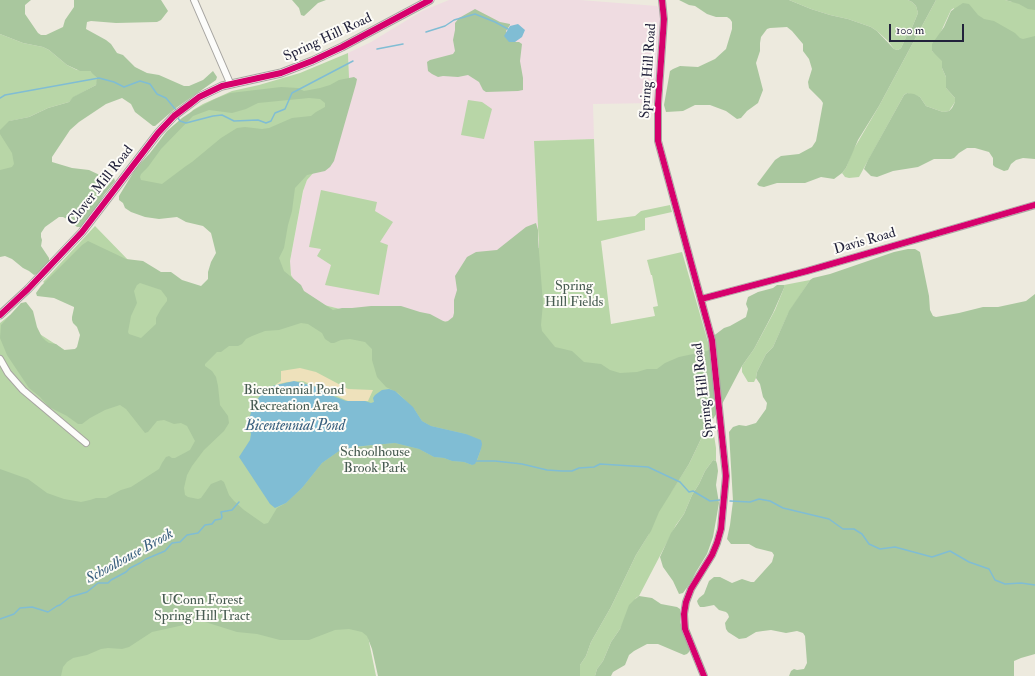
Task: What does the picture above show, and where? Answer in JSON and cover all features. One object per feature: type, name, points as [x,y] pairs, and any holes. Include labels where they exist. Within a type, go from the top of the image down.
[{"type":"street","points":[[194,0],[230,83]]},
{"type":"street","name":"Spring Hill Road","points":[[230,83],[254,80],[281,73],[312,61],[342,47],[430,0]]},
{"type":"street","name":"Spring Hill Road","points":[[662,0],[664,19],[658,104],[658,141],[712,340],[726,476],[721,529],[717,543],[712,555],[691,589],[686,602],[684,614],[685,629],[704,676]]},
{"type":"street","name":"Clover Mill Road","points":[[0,315],[16,301],[82,232],[140,155],[174,116],[200,97],[230,83]]},
{"type":"street","name":"Davis Road","points":[[701,299],[807,271],[1035,205]]},
{"type":"street","points":[[0,359],[8,373],[23,390],[86,443]]},
{"type":"shaded area","points":[[449,0],[580,0],[657,6],[661,11],[655,103],[593,104],[594,139],[534,141],[539,249],[520,252],[461,319],[447,322],[340,309],[324,305],[306,295],[293,280],[290,271],[290,261],[304,187],[307,180],[315,171],[349,66],[348,53],[371,42],[422,11]]},
{"type":"green space","points":[[0,0],[31,0],[25,5],[25,14],[38,33],[41,35],[46,35],[63,27],[65,20],[74,7],[74,0],[161,0],[168,11],[161,20],[157,22],[116,23],[91,21],[87,22],[86,29],[106,40],[111,44],[117,53],[123,55],[135,67],[147,73],[159,75],[184,86],[189,86],[203,80],[213,71],[217,77],[216,80],[176,108],[155,126],[135,112],[131,104],[122,98],[106,104],[79,122],[70,130],[52,157],[52,162],[72,168],[89,170],[104,177],[114,178],[115,181],[104,195],[92,215],[81,227],[77,227],[63,217],[59,217],[45,227],[41,233],[41,246],[49,258],[49,262],[37,274],[34,275],[12,259],[5,256],[0,257],[0,170],[12,167],[14,164],[12,153],[0,134],[0,130],[9,121],[29,117],[48,108],[69,102],[73,97],[96,85],[97,78],[90,71],[80,71],[67,65],[43,47],[23,43],[0,34]]},
{"type":"green space","points":[[292,0],[326,0],[318,3],[304,16],[301,15],[299,8]]},
{"type":"green space","points":[[679,0],[789,0],[811,9],[871,27],[877,31],[894,49],[898,50],[901,48],[911,30],[918,13],[916,6],[908,0],[936,0],[879,106],[858,140],[846,168],[842,173],[834,179],[821,177],[805,183],[777,183],[764,187],[757,184],[775,160],[781,156],[799,154],[812,147],[816,141],[823,103],[809,88],[808,82],[812,69],[809,59],[803,51],[803,44],[787,27],[767,29],[761,37],[760,51],[756,63],[763,90],[758,103],[747,111],[741,118],[737,119],[726,111],[710,105],[695,105],[683,111],[666,112],[664,105],[670,71],[680,66],[698,67],[715,59],[726,49],[732,29],[732,22],[727,17],[716,17],[707,14],[695,6]]},
{"type":"green space","points":[[789,0],[908,0],[916,6],[918,13],[911,30],[901,48],[898,50],[894,49],[888,41],[871,27],[811,9]]},
{"type":"green space","points":[[936,0],[1005,0],[1012,2],[1035,0],[1035,39],[942,68],[946,77],[946,88],[955,98],[955,102],[949,111],[943,112],[926,106],[920,97],[907,93],[904,95],[859,177],[845,177],[842,173],[846,168],[852,152],[879,106]],"holes":[[[954,8],[941,58],[932,51],[951,10]]]},
{"type":"green space","points":[[1005,0],[1035,0],[1035,10],[1028,9],[1019,4]]},
{"type":"green space","points":[[963,3],[969,4],[978,15],[984,19],[994,21],[1015,33],[1020,38],[1023,39],[1035,36],[1035,159],[1023,158],[1016,160],[1011,164],[1008,170],[1004,171],[993,165],[993,158],[989,152],[975,148],[967,148],[951,159],[934,159],[918,167],[893,171],[877,177],[871,176],[864,169],[904,95],[907,93],[914,94],[920,97],[926,106],[943,112],[949,111],[952,108],[955,98],[946,88],[946,77],[942,68],[942,61],[932,51],[932,44],[944,27],[951,11]]},
{"type":"green space","points":[[475,9],[500,22],[510,24],[506,31],[507,36],[512,42],[519,42],[522,44],[520,61],[523,78],[523,90],[486,92],[483,90],[479,82],[468,75],[458,77],[438,77],[428,71],[427,62],[453,54],[455,51],[453,40],[455,23],[459,18]]},
{"type":"green space","points":[[0,34],[23,43],[43,47],[67,65],[77,70],[90,71],[97,78],[97,82],[96,85],[74,97],[69,102],[48,108],[29,117],[10,121],[46,124],[0,200]]},
{"type":"green space","name":"Schoolhouse Brook Park","points":[[348,53],[349,78],[315,171],[307,180],[303,191],[290,261],[291,275],[301,291],[324,305],[340,309],[450,322],[520,252],[539,248],[534,141],[594,139],[597,221],[635,216],[641,211],[670,205],[672,212],[645,218],[645,230],[601,241],[611,324],[655,316],[653,307],[658,306],[652,275],[647,260],[682,252],[710,349],[671,492],[689,464],[701,439],[712,422],[716,448],[716,461],[713,460],[705,471],[684,514],[676,525],[639,596],[636,598],[620,629],[611,642],[595,676],[580,676],[580,665],[611,607],[636,555],[649,534],[364,617],[376,676],[0,676],[0,323],[10,315],[88,365],[123,333],[43,282],[95,226],[132,264],[247,304],[274,250],[123,190],[193,110],[232,91],[300,73]]},
{"type":"green space","name":"Schoolhouse Brook Park","points":[[354,77],[357,79],[334,161],[325,171],[307,175],[295,188],[284,248],[279,258],[284,271],[301,285],[304,291],[333,310],[371,306],[401,306],[430,314],[445,322],[448,321],[453,317],[454,313],[454,300],[457,290],[455,276],[467,257],[476,252],[497,250],[526,227],[536,223],[538,230],[543,303],[541,325],[542,331],[555,347],[572,351],[584,362],[601,364],[610,370],[620,373],[657,369],[665,363],[679,357],[707,351],[711,348],[713,336],[724,328],[746,317],[748,309],[746,304],[748,297],[758,292],[773,288],[777,285],[784,285],[773,313],[754,349],[742,366],[721,406],[701,439],[689,464],[659,512],[651,531],[636,555],[611,607],[580,665],[580,676],[378,676],[372,649],[367,636],[362,632],[349,629],[335,630],[309,640],[280,640],[257,634],[237,632],[202,621],[152,632],[129,647],[122,649],[101,649],[87,655],[73,658],[63,667],[61,676],[0,676],[0,469],[28,479],[47,493],[64,499],[81,502],[96,498],[106,498],[121,490],[131,487],[159,469],[166,457],[169,456],[175,458],[190,450],[195,441],[187,426],[181,423],[174,424],[164,420],[157,421],[148,432],[145,433],[126,409],[120,405],[105,410],[82,424],[78,424],[67,416],[49,407],[29,388],[7,355],[0,338],[1,325],[21,303],[26,302],[33,311],[37,327],[42,337],[46,341],[56,344],[64,350],[75,349],[77,347],[80,335],[72,320],[74,307],[54,298],[37,296],[36,293],[41,286],[82,245],[88,241],[126,259],[143,261],[161,272],[171,272],[182,280],[201,286],[208,279],[208,272],[211,262],[216,253],[211,233],[203,226],[186,222],[177,217],[159,219],[145,217],[125,208],[123,203],[119,200],[119,196],[136,168],[167,131],[194,110],[215,99],[230,93],[281,87],[298,88],[304,91],[330,85],[339,80]],"holes":[[[309,98],[320,99],[325,103],[325,107],[311,116],[292,118],[269,128],[237,128],[221,138],[162,184],[141,180],[141,174],[161,149],[193,116],[209,110],[232,113],[246,109],[258,103]],[[140,283],[161,290],[167,298],[167,301],[156,318],[156,324],[141,338],[129,334],[128,332],[131,316],[137,303],[134,291]],[[301,323],[308,324],[322,333],[325,339],[331,343],[350,339],[365,342],[372,349],[372,360],[377,377],[386,387],[398,393],[415,410],[422,421],[431,426],[466,434],[481,449],[477,461],[472,465],[464,462],[452,461],[434,457],[419,449],[395,443],[349,448],[339,451],[322,463],[302,488],[286,503],[277,508],[268,523],[264,524],[234,501],[229,495],[224,482],[221,480],[211,484],[201,498],[198,499],[188,497],[185,495],[184,488],[187,475],[204,450],[224,431],[229,423],[228,416],[220,405],[216,377],[212,371],[205,366],[205,364],[217,352],[221,352],[229,346],[238,346],[246,339],[265,331],[279,330]]]},
{"type":"green space","points":[[468,100],[482,102],[492,109],[484,139],[461,135]]},
{"type":"green space","points":[[321,190],[377,202],[375,211],[393,222],[380,242],[388,245],[379,295],[325,285],[331,265],[317,256],[321,249],[309,247]]},
{"type":"green space","points":[[915,249],[920,252],[929,296],[930,310],[933,316],[936,317],[959,313],[983,307],[998,307],[1026,301],[1035,294],[1035,654],[1014,661],[1014,676],[789,676],[791,671],[794,669],[804,669],[807,663],[805,636],[803,633],[797,631],[786,633],[771,630],[756,632],[746,638],[739,639],[726,629],[725,623],[729,617],[726,612],[719,610],[714,605],[700,607],[697,601],[704,594],[709,581],[714,577],[720,577],[732,583],[742,579],[754,582],[772,562],[774,555],[772,552],[756,548],[749,544],[731,544],[727,539],[733,501],[729,432],[733,427],[739,425],[746,426],[756,423],[766,409],[767,403],[763,397],[760,384],[756,378],[757,372],[766,354],[773,347],[789,311],[810,280],[894,252]]},
{"type":"green space","points":[[810,280],[788,314],[773,347],[766,354],[754,382],[748,382],[742,372],[742,366],[754,349],[775,310],[784,285]]},
{"type":"green space","points":[[713,460],[716,461],[718,471],[716,485],[719,503],[713,537],[707,554],[691,582],[683,593],[679,594],[673,581],[663,567],[660,557],[671,533],[684,514],[692,495],[705,471]]},
{"type":"green space","points":[[639,596],[652,598],[661,604],[680,609],[680,622],[690,648],[689,652],[684,655],[658,644],[647,644],[629,655],[625,665],[613,672],[611,676],[595,676],[611,642],[620,629],[629,605]]},
{"type":"sand","points":[[300,368],[316,372],[348,389],[373,390],[368,401],[348,401],[303,381],[287,382],[275,385],[281,381],[281,371]]},
{"type":"water","points":[[518,24],[525,30],[522,37],[515,42],[509,42],[504,36],[510,26]]},
{"type":"water","name":"Bicentennial Pond","points":[[294,381],[317,387],[328,394],[346,401],[365,401],[371,403],[374,402],[373,398],[375,395],[382,390],[389,389],[395,391],[413,407],[422,421],[431,426],[466,434],[481,440],[481,449],[477,460],[475,464],[472,465],[464,462],[452,461],[434,457],[419,449],[395,443],[353,447],[339,451],[322,463],[302,488],[286,503],[275,508],[270,504],[239,457],[250,440],[251,434],[248,424],[255,402],[268,387]]},
{"type":"waterway","points":[[426,32],[445,26],[454,20],[475,14],[508,29]]},
{"type":"waterway","points":[[377,49],[403,44]]},
{"type":"waterway","points":[[178,118],[180,121],[186,123],[222,115],[234,121],[258,120],[266,123],[271,121],[275,113],[285,109],[292,93],[353,61]]},
{"type":"waterway","points":[[0,98],[5,95],[99,78],[114,82],[124,87],[140,81],[150,84],[157,94],[166,98],[176,110]]},
{"type":"waterway","name":"Schoolhouse Brook","points":[[476,461],[495,461],[522,464],[547,470],[562,471],[572,471],[579,468],[594,467],[600,464],[648,467],[680,482],[689,492],[693,491],[710,501],[720,500]]},
{"type":"waterway","name":"Schoolhouse Brook","points":[[730,501],[750,502],[759,499],[770,501],[783,508],[829,519],[843,529],[854,529],[862,534],[869,544],[880,549],[895,547],[932,557],[950,551],[969,562],[989,569],[995,580],[1005,584],[1021,583],[1035,585]]},
{"type":"waterway","name":"Schoolhouse Brook","points":[[0,619],[14,614],[20,608],[32,607],[48,612],[70,597],[87,592],[98,583],[108,583],[146,559],[165,551],[172,543],[180,542],[187,535],[198,533],[205,525],[212,524],[215,520],[221,519],[221,512],[232,510],[239,502]]},
{"type":"cycle path","points":[[0,315],[28,289],[82,232],[158,133],[174,116],[199,97],[222,86],[281,73],[312,61],[342,47],[430,0]]},
{"type":"cycle path","points":[[662,0],[664,19],[658,104],[658,141],[712,340],[726,476],[721,529],[717,543],[712,555],[691,589],[686,602],[684,614],[685,629],[704,676]]},
{"type":"cycle path","points":[[701,299],[807,271],[1035,205]]},
{"type":"park label","name":"Spring Hill Fields","points":[[574,296]]},
{"type":"park label","name":"Bicentennial Pond Recreation Area","points":[[294,400]]},
{"type":"park label","name":"UConn Forest Spring Hill Tract","points":[[202,610]]}]
